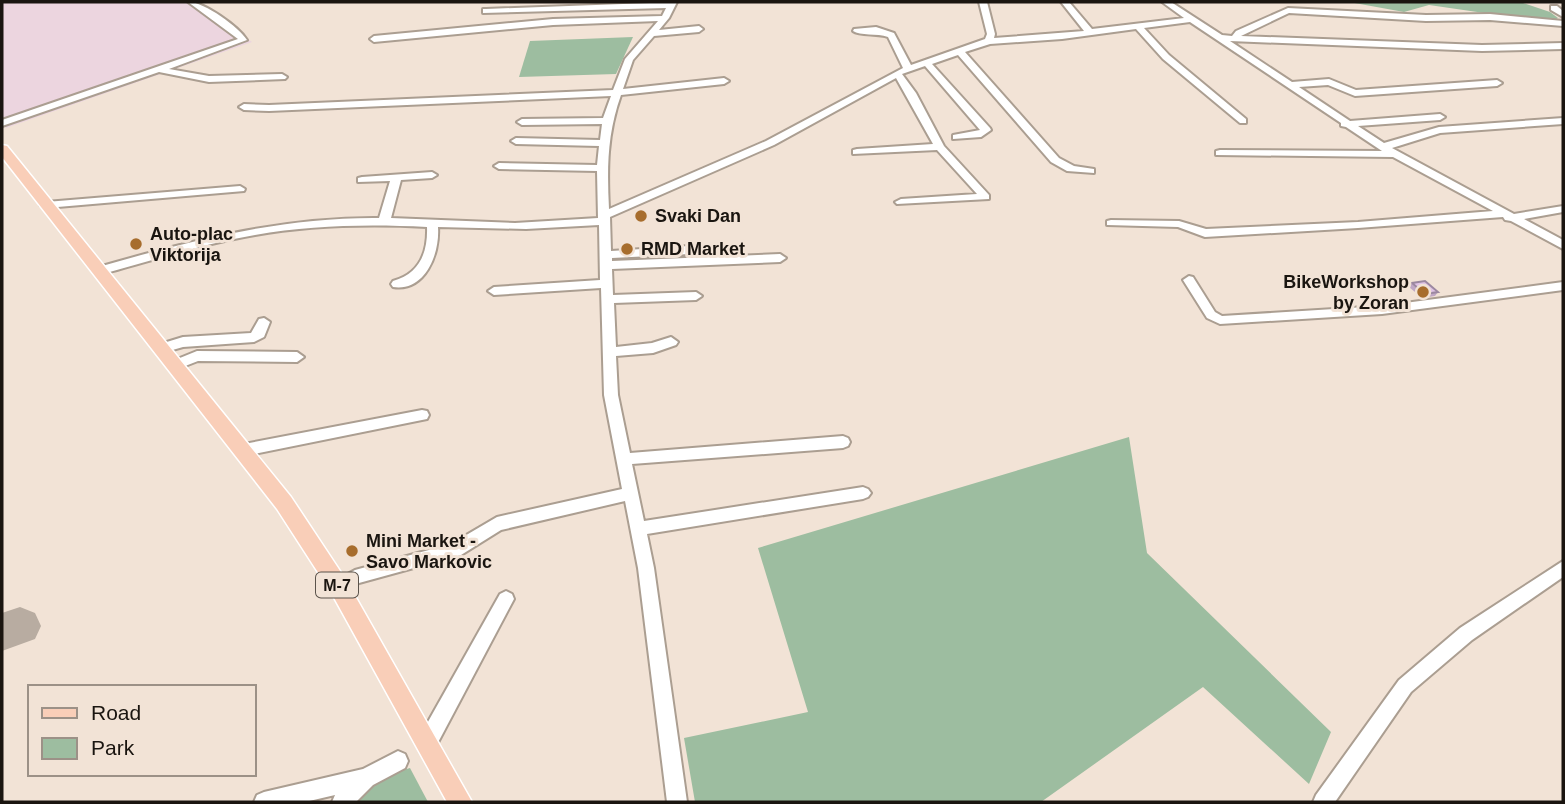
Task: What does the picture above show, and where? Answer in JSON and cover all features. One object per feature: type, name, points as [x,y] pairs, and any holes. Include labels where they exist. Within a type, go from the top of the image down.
[{"type":"main road","name":"M-7","points":[[2,149],[244,450],[289,511],[339,587],[460,802]]},
{"type":"street","points":[[2,122],[244,39],[192,2]]},
{"type":"street","points":[[490,2],[512,2]]},
{"type":"street","points":[[983,2],[991,34],[989,41]]},
{"type":"street","points":[[1065,2],[1090,32]]},
{"type":"street","points":[[1166,2],[1382,147],[1505,216],[1563,245]]},
{"type":"street","points":[[486,11],[544,5],[672,3],[654,33],[629,59],[607,121],[602,168],[613,410],[649,586],[677,802]]},
{"type":"street","points":[[1554,8],[1563,15]]},
{"type":"street","points":[[1234,39],[1239,33],[1287,10],[1436,18],[1490,17],[1563,23]]},
{"type":"street","points":[[374,39],[540,23],[665,18]]},
{"type":"street","points":[[99,271],[165,251],[245,232],[349,222],[516,226],[606,218],[770,143],[897,73],[926,62],[989,41],[1001,42],[1192,19]]},
{"type":"street","points":[[1138,26],[1166,57],[1243,121]]},
{"type":"street","points":[[654,33],[699,29]]},
{"type":"street","points":[[857,31],[876,30],[891,35],[908,69]]},
{"type":"street","points":[[1220,38],[1482,48],[1563,46]]},
{"type":"street","points":[[959,51],[1055,160],[1071,169],[1090,172]]},
{"type":"street","points":[[926,62],[986,130],[981,134],[957,137]]},
{"type":"street","points":[[160,69],[209,79],[282,77]]},
{"type":"street","points":[[897,73],[940,147],[985,197],[901,202]]},
{"type":"street","points":[[244,107],[615,93],[724,81]]},
{"type":"street","points":[[1288,85],[1329,82],[1355,93],[1497,83]]},
{"type":"street","points":[[1345,124],[1440,117]]},
{"type":"street","points":[[522,122],[607,121]]},
{"type":"street","points":[[1382,147],[1439,130],[1563,121]]},
{"type":"street","points":[[516,141],[604,143]]},
{"type":"street","points":[[857,152],[940,147]]},
{"type":"street","points":[[1220,153],[1394,154]]},
{"type":"street","points":[[499,166],[602,168]]},
{"type":"street","points":[[362,180],[432,175]]},
{"type":"street","points":[[384,222],[396,177]]},
{"type":"street","points":[[46,205],[240,189]]},
{"type":"street","points":[[1111,223],[1179,224],[1205,233],[1505,216],[1563,209]]},
{"type":"street","points":[[397,284],[408,283],[419,276],[433,239],[433,224]]},
{"type":"street","points":[[607,260],[689,250]]},
{"type":"street","points":[[607,260],[780,258]]},
{"type":"street","points":[[1189,280],[1211,315],[1220,320],[1382,310],[1563,286]]},
{"type":"street","points":[[494,291],[608,291],[696,296]]},
{"type":"street","points":[[162,348],[183,342],[254,337],[259,334],[264,322]]},
{"type":"street","points":[[609,352],[653,348],[671,342]]},
{"type":"street","points":[[175,365],[197,356],[297,357]]},
{"type":"street","points":[[244,450],[422,415]]},
{"type":"street","points":[[623,459],[843,442]]},
{"type":"street","points":[[339,587],[355,577],[455,550],[497,524],[631,493]]},
{"type":"street","points":[[638,529],[863,493]]},
{"type":"street","points":[[1323,802],[1405,686],[1466,634],[1563,568]]},
{"type":"street","points":[[427,743],[506,599]]},
{"type":"street","points":[[264,802],[366,778],[398,761]]},
{"type":"street","points":[[342,802],[366,778]]},
{"type":"shaded area","points":[[2,2],[195,2],[252,42],[6,128],[2,123]]},
{"type":"green space","points":[[1349,2],[1520,2],[1550,12],[1558,18],[1551,22],[1517,15],[1498,15],[1429,5],[1404,12]]},
{"type":"green space","points":[[633,37],[616,74],[519,77],[530,41]]},
{"type":"green space","points":[[1129,437],[1147,553],[1331,732],[1309,784],[1203,687],[1041,802],[695,802],[684,738],[808,712],[758,548]]},
{"type":"green space","points":[[410,768],[428,802],[350,802],[372,779]]},
{"type":"building","points":[[1425,281],[1438,292],[1425,294],[1412,283]]},
{"type":"taxiway","points":[[2,632],[20,626]]},
{"type":"place","name":"Svaki Dan","points":[[641,216]]},
{"type":"place","name":"Auto-plac Viktorija","points":[[136,244]]},
{"type":"place","name":"RMD Market","points":[[627,249]]},
{"type":"place","name":"BikeWorkshop by Zoran","points":[[1423,292]]},
{"type":"place","name":"Mini Market - Savo Markovic","points":[[352,551]]}]
